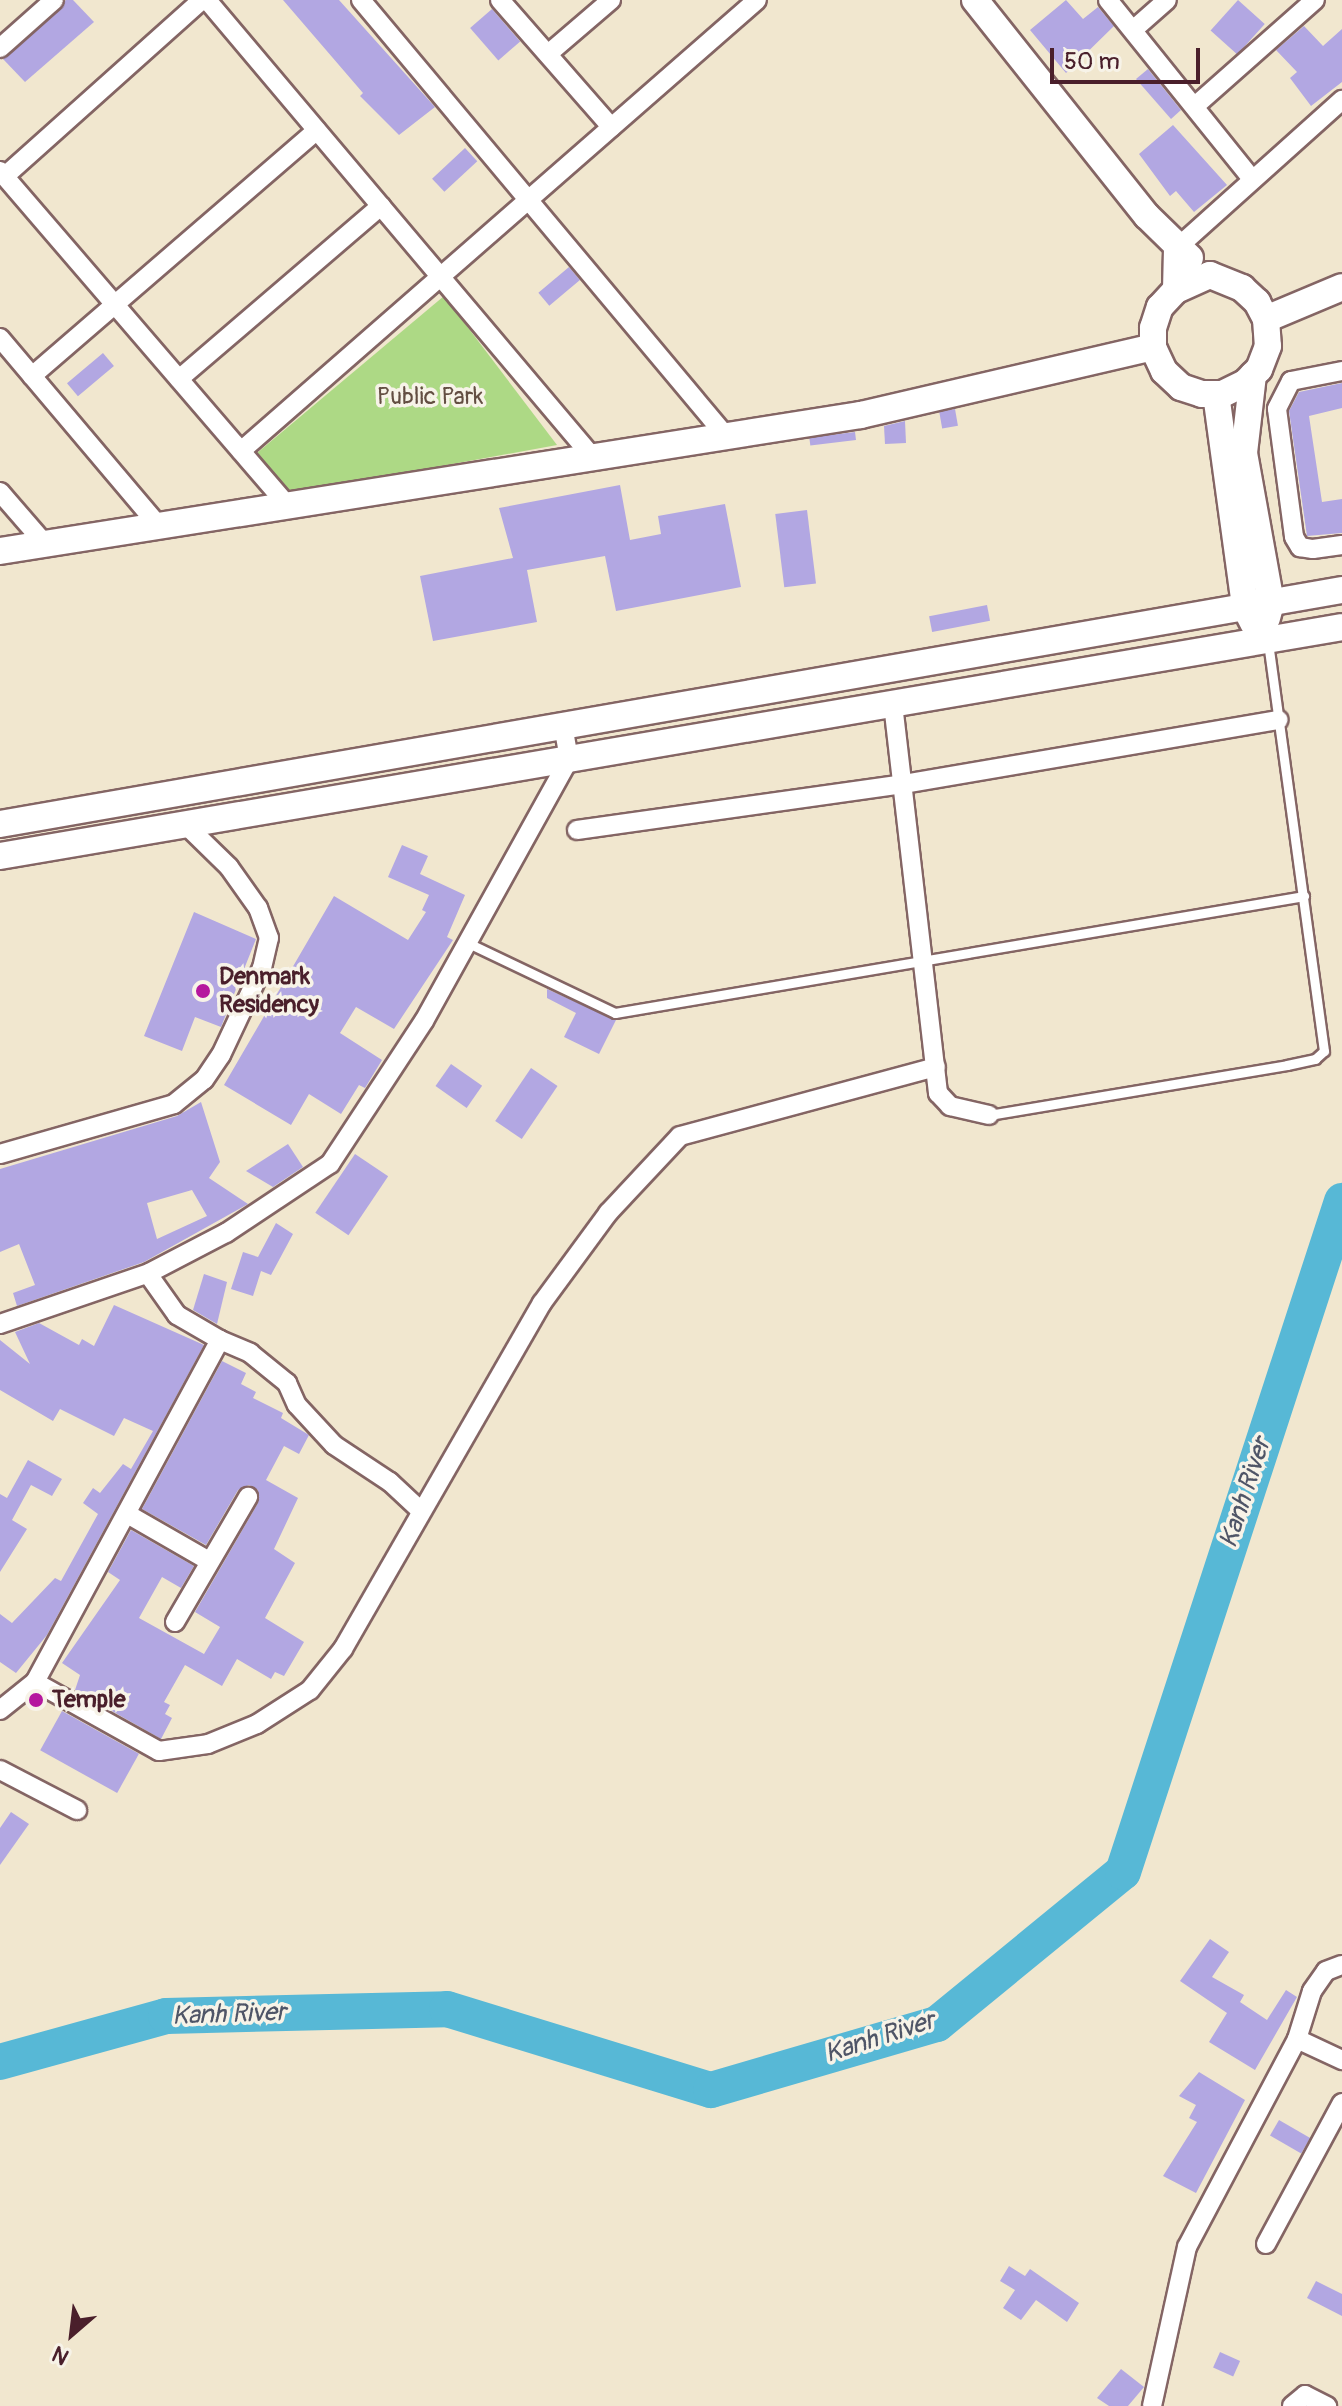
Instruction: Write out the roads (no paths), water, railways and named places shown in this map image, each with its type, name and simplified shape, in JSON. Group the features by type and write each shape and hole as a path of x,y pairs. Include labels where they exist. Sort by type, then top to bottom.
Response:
{"street":[{"path":"0,48 54,0"},
{"path":"288,506 2,174 205,0 595,460"},
{"path":"361,0 528,195 726,436"},
{"path":"500,0 611,127"},
{"path":"548,54 611,0"},
{"path":"241,451 441,277 528,195 757,0"},
{"path":"975,0 1177,248 1210,275 1242,288 1266,319 1268,346 1253,375 1244,453 1271,603 1264,640"},
{"path":"1108,0 1251,178"},
{"path":"1133,30 1167,0"},
{"path":"1195,106 1315,0"},
{"path":"1176,290 1177,248 1251,178 1342,100"},
{"path":"32,376 317,130"},
{"path":"179,379 381,206"},
{"path":"1210,275 1176,290 1160,307 1153,347 1164,371 1181,387 1216,394 1253,375"},
{"path":"1266,319 1342,287"},
{"path":"0,338 159,526"},
{"path":"0,551 595,460 861,415 1153,347"},
{"path":"1342,371 1291,381 1277,409 1294,537 1300,547 1342,545"},
{"path":"1216,394 1245,607 1264,640"},
{"path":"0,492 45,544"},
{"path":"0,824 1342,590"},
{"path":"0,856 1342,627"},
{"path":"893,704 927,960 938,1093 950,1106 989,1115"},
{"path":"577,830 903,784 1279,720"},
{"path":"0,1324 148,1274 226,1233 330,1164 424,1021 569,759 563,726"},
{"path":"0,1154 174,1104 204,1080 221,1055 262,968 269,938 258,908 229,867 186,825"},
{"path":"35,1682 159,1751 208,1744 257,1724 310,1690 327,1672 542,1303 608,1213 680,1136 936,1067"},
{"path":"148,1274 177,1315 250,1353 287,1383 297,1405 334,1445 390,1482 420,1510"},
{"path":"0,1710 35,1682 129,1515 220,1340"},
{"path":"175,1622 248,1497"},
{"path":"129,1515 209,1561"},
{"path":"0,1770 77,1810"},
{"path":"1152,2406 1187,2247 1297,2039 1312,1991 1326,1971 1342,1965"},
{"path":"1297,2039 1342,2060"},
{"path":"1266,2244 1342,2103"},
{"path":"1292,2406 1305,2395 1327,2406"}],"lane":[{"path":"989,1115 1315,1059 1324,1051 1325,1039 1279,720 1264,640"},
{"path":"466,942 615,1013 1304,896"}],"waterway":[{"name":"Kanh River","path":"0,2062 166,2016 447,2009 711,2090 937,2024 1123,1872 1342,1201"}],"place":[{"name":"Denmark Residency","path":"203,991"},
{"name":"Temple","path":"36,1700"}],"park label":[{"name":"Public Park","path":"430,397"}]}
